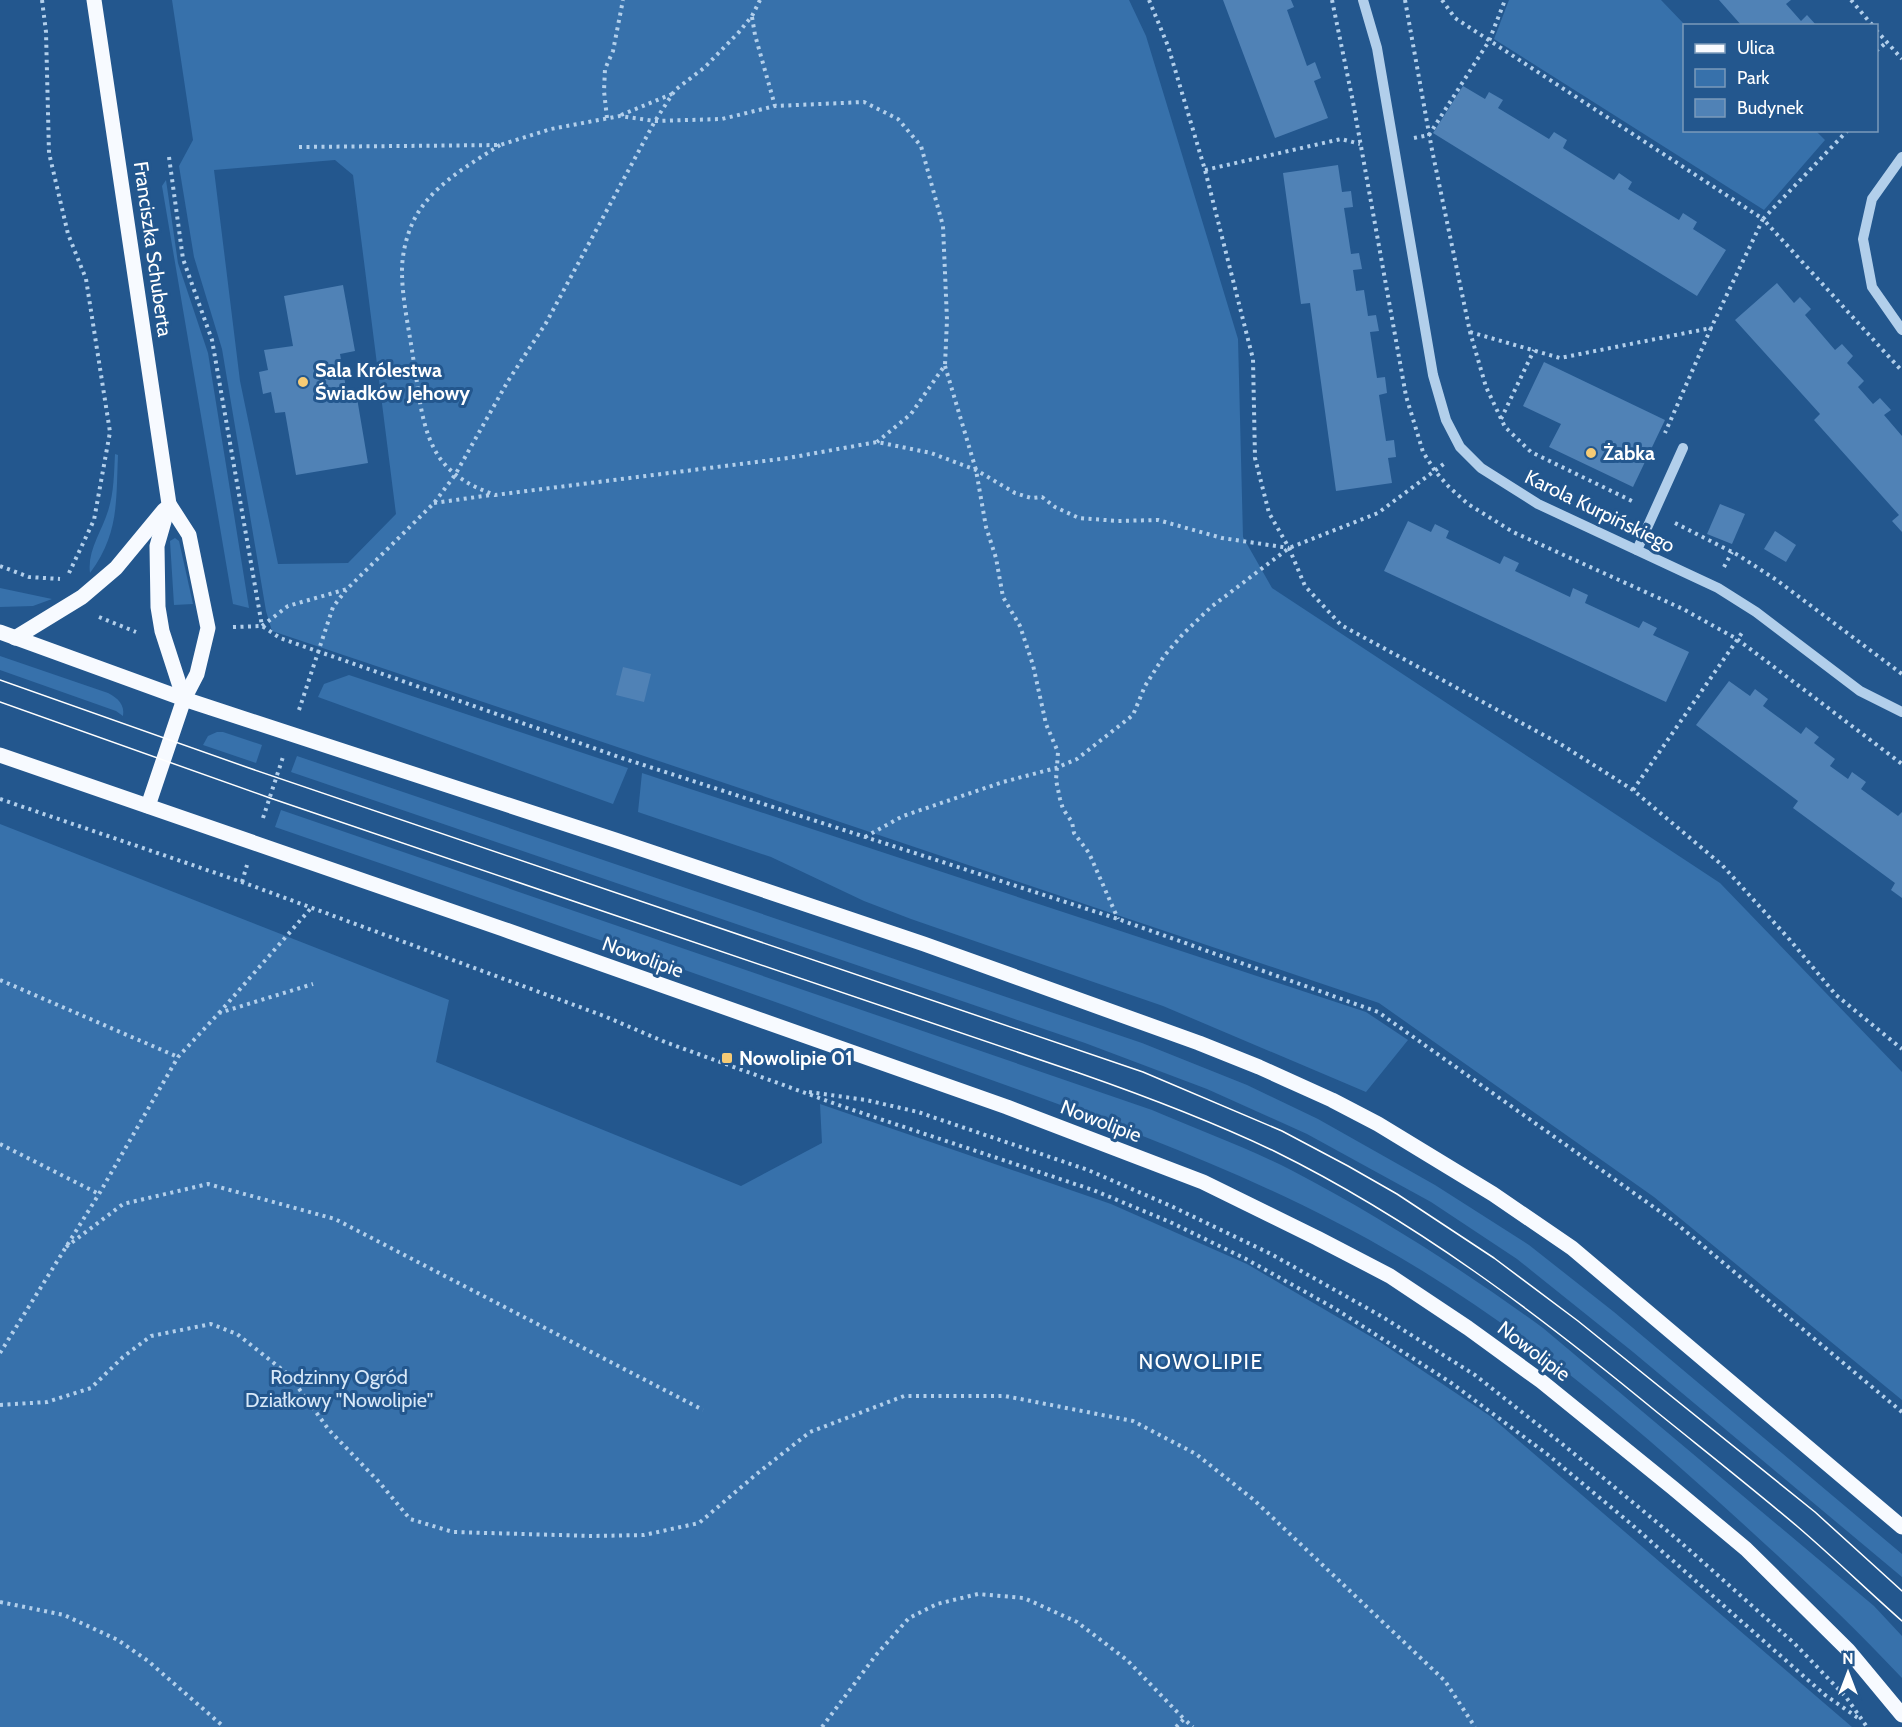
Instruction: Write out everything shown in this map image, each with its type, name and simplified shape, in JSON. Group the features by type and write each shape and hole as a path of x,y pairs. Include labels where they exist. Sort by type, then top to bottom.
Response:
{"main road":[{"name":"Franciszka Schuberta","path":"93,0 169,504 158,546 158,606 162,631 184,699"},
{"name":"Franciszka Schuberta","path":"148,806 184,699 197,674 208,628 189,535 169,504"},
{"path":"15,638 82,597 116,568 169,504"},
{"path":"0,632 184,699 603,836 935,948 1199,1043 1332,1100 1378,1124 1483,1188 1572,1248 1902,1527"},
{"name":"Nowolipie","path":"0,755 1029,1116 1203,1182 1317,1238 1390,1276 1468,1328 1541,1381 1746,1549 1848,1650 1902,1715"}],"street":[{"name":"Karola Kurpińskiego","path":"1363,0 1377,48 1433,375 1446,420 1460,447 1481,468 1538,504 1718,588 1756,612 1860,691 1902,712"},
{"path":"1902,157 1872,199 1863,239 1872,287 1902,330"},
{"path":"1637,550 1683,448"}],"path":[{"path":"0,566 29,577 65,579 94,520 110,432 86,279 68,234 49,153 46,32 42,0"},
{"path":"607,118 604,91 605,69 613,51 623,0"},
{"path":"495,495 475,488 455,476 440,458 429,438 408,328 402,271 406,240 413,220 430,197 459,171 500,145 551,129 620,116 672,94 704,68 752,16 760,0"},
{"path":"1149,0 1168,46 1205,170 1253,359 1255,458 1269,513 1289,548 1305,586 1341,625 1562,745 1633,790 1722,864 1836,995 1902,1049"},
{"path":"1332,0 1406,396 1423,452 1435,471 1468,504 1513,532 1683,609 1737,639 1902,764"},
{"path":"1406,0 1429,135 1470,332 1486,387 1505,427 1532,452 1738,555 1768,574 1902,674"},
{"path":"1442,0 1455,18 1762,219 1902,371"},
{"path":"1393,142 1429,135 1489,40 1504,0"},
{"path":"1851,0 1871,24"},
{"path":"752,16 775,106"},
{"path":"1878,32 1902,59"},
{"path":"1878,49 1887,42"},
{"path":"242,882 333,606 347,589 434,503 455,476 508,381 551,313 655,121 672,94"},
{"path":"620,116 655,121 722,119 775,106 864,102 898,119 921,146 943,226 947,320 945,365 976,470 986,527 996,558 1003,597 1020,626 1033,665 1046,724 1058,752 1056,780 1064,809 1072,822 1074,833 1089,853 1118,919"},
{"path":"1663,437 1762,219 1846,132"},
{"path":"1205,170 1341,139 1360,144"},
{"path":"299,147 500,145"},
{"path":"169,157 183,259 212,340 262,626 280,638 622,758 1118,919 1378,1012 1672,1220 1902,1412"},
{"path":"1470,332 1560,358 1711,328"},
{"path":"1501,419 1533,350"},
{"path":"877,442 911,414 945,365"},
{"path":"434,503 788,458 877,442 931,453 976,470 1015,493 1031,498 1042,497 1055,507 1079,518 1118,521 1158,519 1222,538 1289,548"},
{"path":"865,837 903,816 1003,782 1056,768 1077,759 1133,715 1145,686 1164,656 1211,607 1289,548 1378,513 1435,471"},
{"path":"262,626 288,606 347,589"},
{"path":"1633,790 1756,612"},
{"path":"0,800 312,907 604,1016 664,1042 800,1091 1093,1190 1170,1222 1217,1245 1334,1308 1450,1382 1547,1454 1630,1523 1825,1695 1861,1720"},
{"path":"0,1353 99,1194 178,1057 312,907"},
{"path":"0,980 178,1057"},
{"path":"219,1013 313,984"},
{"path":"800,1091 866,1100 918,1112 1088,1170 1171,1206 1271,1254 1381,1317 1475,1375 1677,1539 1795,1644 1846,1697 1867,1727"},
{"path":"0,1144 99,1194"},
{"path":"66,1247 123,1204 208,1184 335,1219 703,1410"},
{"path":"0,1405 47,1402 90,1388 123,1357 151,1336 211,1324 237,1334 289,1375 329,1431 379,1482 410,1519 453,1532 581,1536 644,1534 699,1523 810,1432 904,1396 1005,1396 1132,1421 1196,1454 1254,1500 1445,1681 1474,1727"},
{"path":"822,1727 876,1655 909,1618 938,1604 978,1594 1024,1598 1077,1622 1127,1660 1193,1727"},
{"path":"0,1602 64,1615 118,1640 148,1661 224,1727"},
{"path":"1176,1727 1184,1719"}],"green space":[{"path":"172,0 1129,0 1146,36 1238,339 1243,537 1272,588 1720,883 1902,1072 1902,1400 1654,1197 1379,1003 272,631 266,611 222,349 194,257 179,166 193,140","holes":["335,160 353,175 396,514 348,563 278,564 240,381 214,170"]},
{"path":"1509,0 1661,0 1684,24 1683,132 1817,132 1825,140 1764,210 1494,39"},
{"path":"166,180 178,263 208,353 249,608 233,604 162,186"},
{"path":"115,454 118,455 114,517 106,545 90,573 93,549 110,504"},
{"path":"175,538 179,541 193,604 174,605 170,541"},
{"path":"0,588 52,599 33,606 0,607"},
{"path":"0,656 108,693 120,702 123,716 116,711 0,670"},
{"path":"349,675 628,768 613,804 318,697 324,684"},
{"path":"217,732 262,745 256,763 203,745 208,736"},
{"path":"297,756 1142,1043 1247,1085 1318,1119 1435,1185 1529,1245 1614,1312 1902,1554 1902,1577 1633,1352 1517,1259 1431,1202 1307,1134 1207,1089 1085,1043 291,772"},
{"path":"642,773 1366,1012 1408,1040 1366,1092 1163,1006 911,919 864,901 771,857 638,812"},
{"path":"281,810 1152,1110 1291,1170 1420,1244 1543,1328 1874,1606 1902,1636 1902,1678 1836,1610 1767,1546 1682,1469 1567,1372 1444,1284 1344,1226 1225,1170 1104,1121 678,967 275,827"},
{"name":"Rodzinny Ogród Działkowy \"Nowolipie\"","path":"0,824 449,1000 436,1062 741,1186 822,1143 820,1104 1111,1204 1247,1264 1380,1342 1490,1416 1852,1727 0,1727"}],"building":[{"path":"1223,0 1291,0 1294,7 1287,10 1307,66 1315,62 1321,78 1314,81 1328,118 1275,138"},
{"path":"1719,0 1791,0 1786,4 1801,21 1807,15 1815,24 1740,24"},
{"path":"1463,86 1485,99 1489,92 1503,100 1498,108 1549,139 1554,132 1567,140 1563,148 1614,180 1619,173 1632,182 1628,189 1679,220 1683,213 1697,222 1693,229 1726,250 1697,296 1433,133"},
{"path":"1338,165 1342,192 1351,191 1353,207 1344,208 1351,254 1359,253 1362,269 1353,270 1356,291 1364,290 1368,316 1376,315 1379,331 1370,332 1377,378 1385,377 1387,393 1379,395 1386,441 1394,440 1396,457 1388,458 1392,483 1336,491 1310,303 1301,304 1283,173"},
{"path":"1777,283 1794,303 1800,297 1811,309 1805,315 1835,350 1842,344 1853,356 1847,363 1864,381 1858,387 1873,404 1880,398 1891,410 1884,415 1902,436 1902,532 1892,521 1899,515 1814,420 1820,414 1735,320"},
{"name":"Sala Królestwa Świadków Jehowy","path":"343,285 355,351 340,354 348,399 357,398 368,463 296,475 285,412 275,413 271,392 263,394 259,372 268,370 264,350 293,346 284,296"},
{"path":"1544,362 1665,420 1633,487 1549,447 1561,424 1523,406"},
{"path":"1720,504 1745,514 1732,544 1707,534"},
{"path":"1408,521 1431,532 1435,524 1449,531 1446,538 1500,564 1504,556 1519,563 1515,571 1570,597 1573,588 1588,595 1585,603 1639,628 1643,621 1657,628 1653,635 1689,652 1666,702 1384,571"},
{"path":"1775,531 1796,545 1786,562 1764,549"},
{"path":"623,667 651,674 644,702 616,695"},
{"path":"1729,681 1750,696 1755,689 1768,699 1763,706 1801,734 1806,727 1819,737 1814,743 1835,759 1830,766 1848,779 1852,772 1866,782 1861,789 1898,816 1902,812 1902,898 1891,890 1895,883 1793,808 1798,801 1696,725"}],"tram line":[{"path":"0,680 249,768 1143,1072 1282,1131 1397,1194 1494,1258 1578,1321 1815,1512 1902,1591"},
{"path":"0,702 270,798 1079,1073 1178,1109 1274,1151 1376,1207 1474,1271 1521,1305 1781,1512 1902,1621"}],"place":[{"name":"Sala Królestwa Świadków Jehowy","path":"303,382"},
{"name":"Żabka","path":"1591,453"},
{"name":"Nowolipie 01","path":"727,1058"}],"district":[{"name":"NOWOLIPIE","path":"1201,1361"}]}
